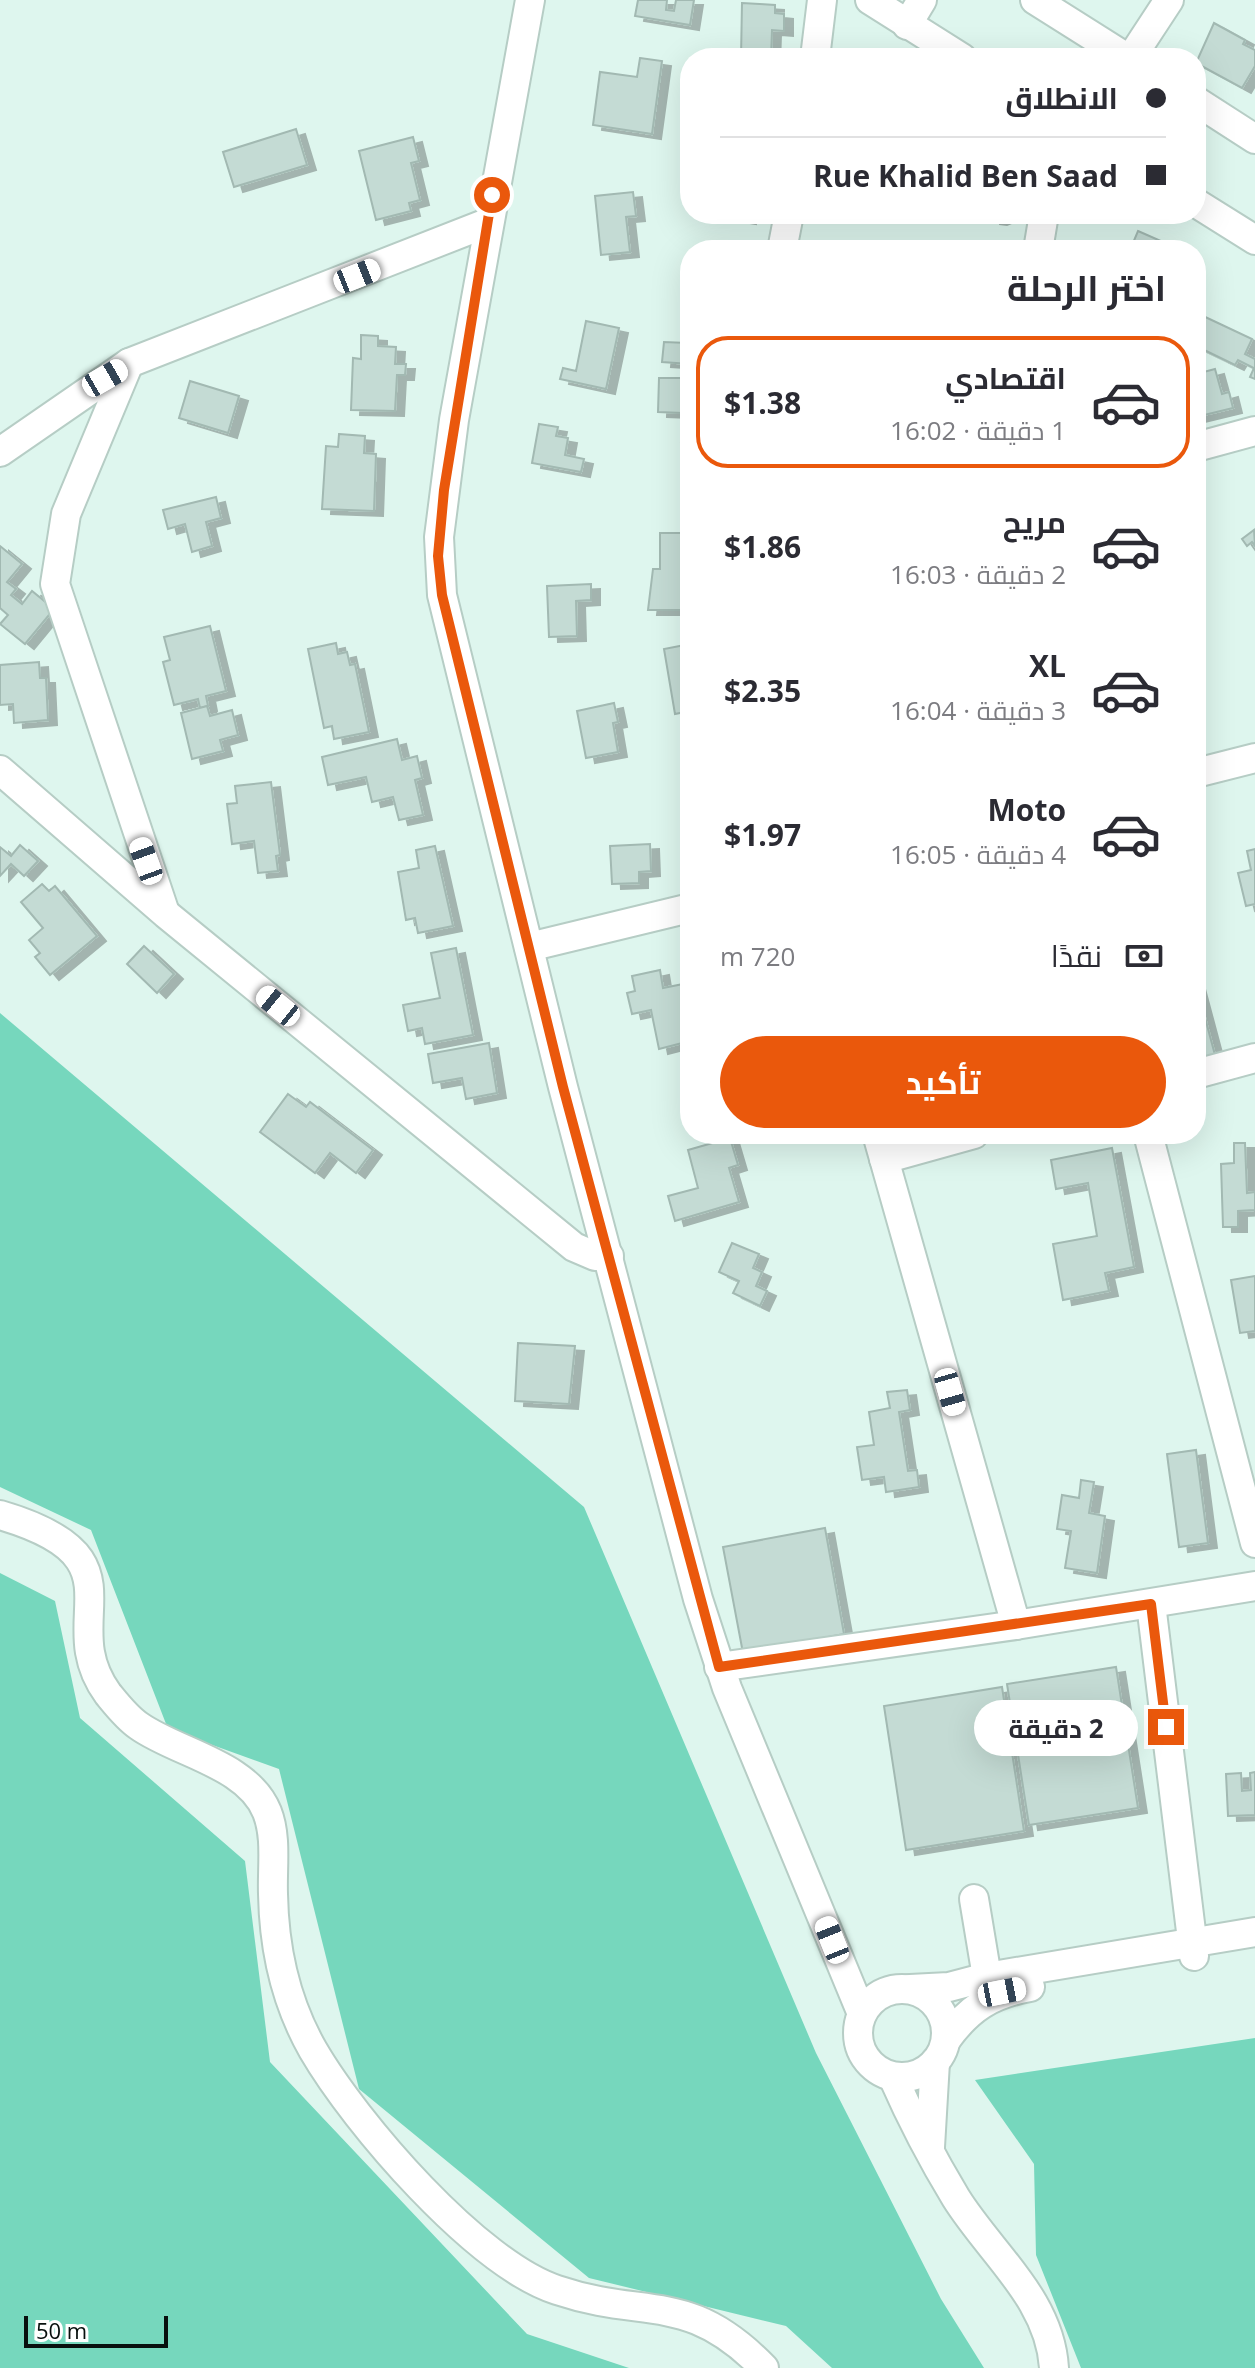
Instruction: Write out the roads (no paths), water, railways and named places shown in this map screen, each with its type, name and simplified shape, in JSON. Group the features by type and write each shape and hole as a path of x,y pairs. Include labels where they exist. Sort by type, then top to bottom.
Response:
{"street":[{"path":"530,0 487,223 454,420 438,556 446,614 609,1256 719,1667 862,2014"},
{"path":"816,48 822,0"},
{"path":"870,0 945,48"},
{"path":"907,25 922,0"},
{"path":"1035,0 1113,48"},
{"path":"1136,48 1169,0"},
{"path":"1206,107 1255,139"},
{"path":"1206,209 1255,240"},
{"path":"0,452 129,363 487,223"},
{"path":"129,363 66,514 55,584 166,914"},
{"path":"1206,444 1255,431"},
{"path":"1206,770 1255,758"},
{"path":"0,770 166,914 574,1247 595,1256 609,1256"},
{"path":"529,947 680,910"},
{"path":"1206,1071 1255,1058"},
{"path":"1151,1144 1255,1543"},
{"path":"881,1146 1016,1625"},
{"path":"0,1515 37,1526 66,1546 83,1564 90,1585 90,1637 96,1670 107,1692 129,1718 238,1778 262,1803 272,1840 277,1960 288,1992 314,2051 352,2107 388,2150 470,2237 523,2276 576,2295 695,2317 733,2339 764,2368"},
{"path":"719,1667 1016,1625 1255,1586"},
{"path":"1151,1604 1193,1948"},
{"path":"974,1899 987,1977"},
{"path":"1255,1932 1193,1948 1002,1992 962,2018 941,2051 917,2076 893,2077 872,2068 860,2049 858,2037 862,2014 877,1996 899,1990 949,1987 987,1977 1193,1948 1255,1947"},
{"path":"832,1940 899,1990 931,1999 939,2008 944,2019 930,2148"},
{"path":"893,2077 957,2199 1036,2307 1050,2341 1054,2368"}]}
